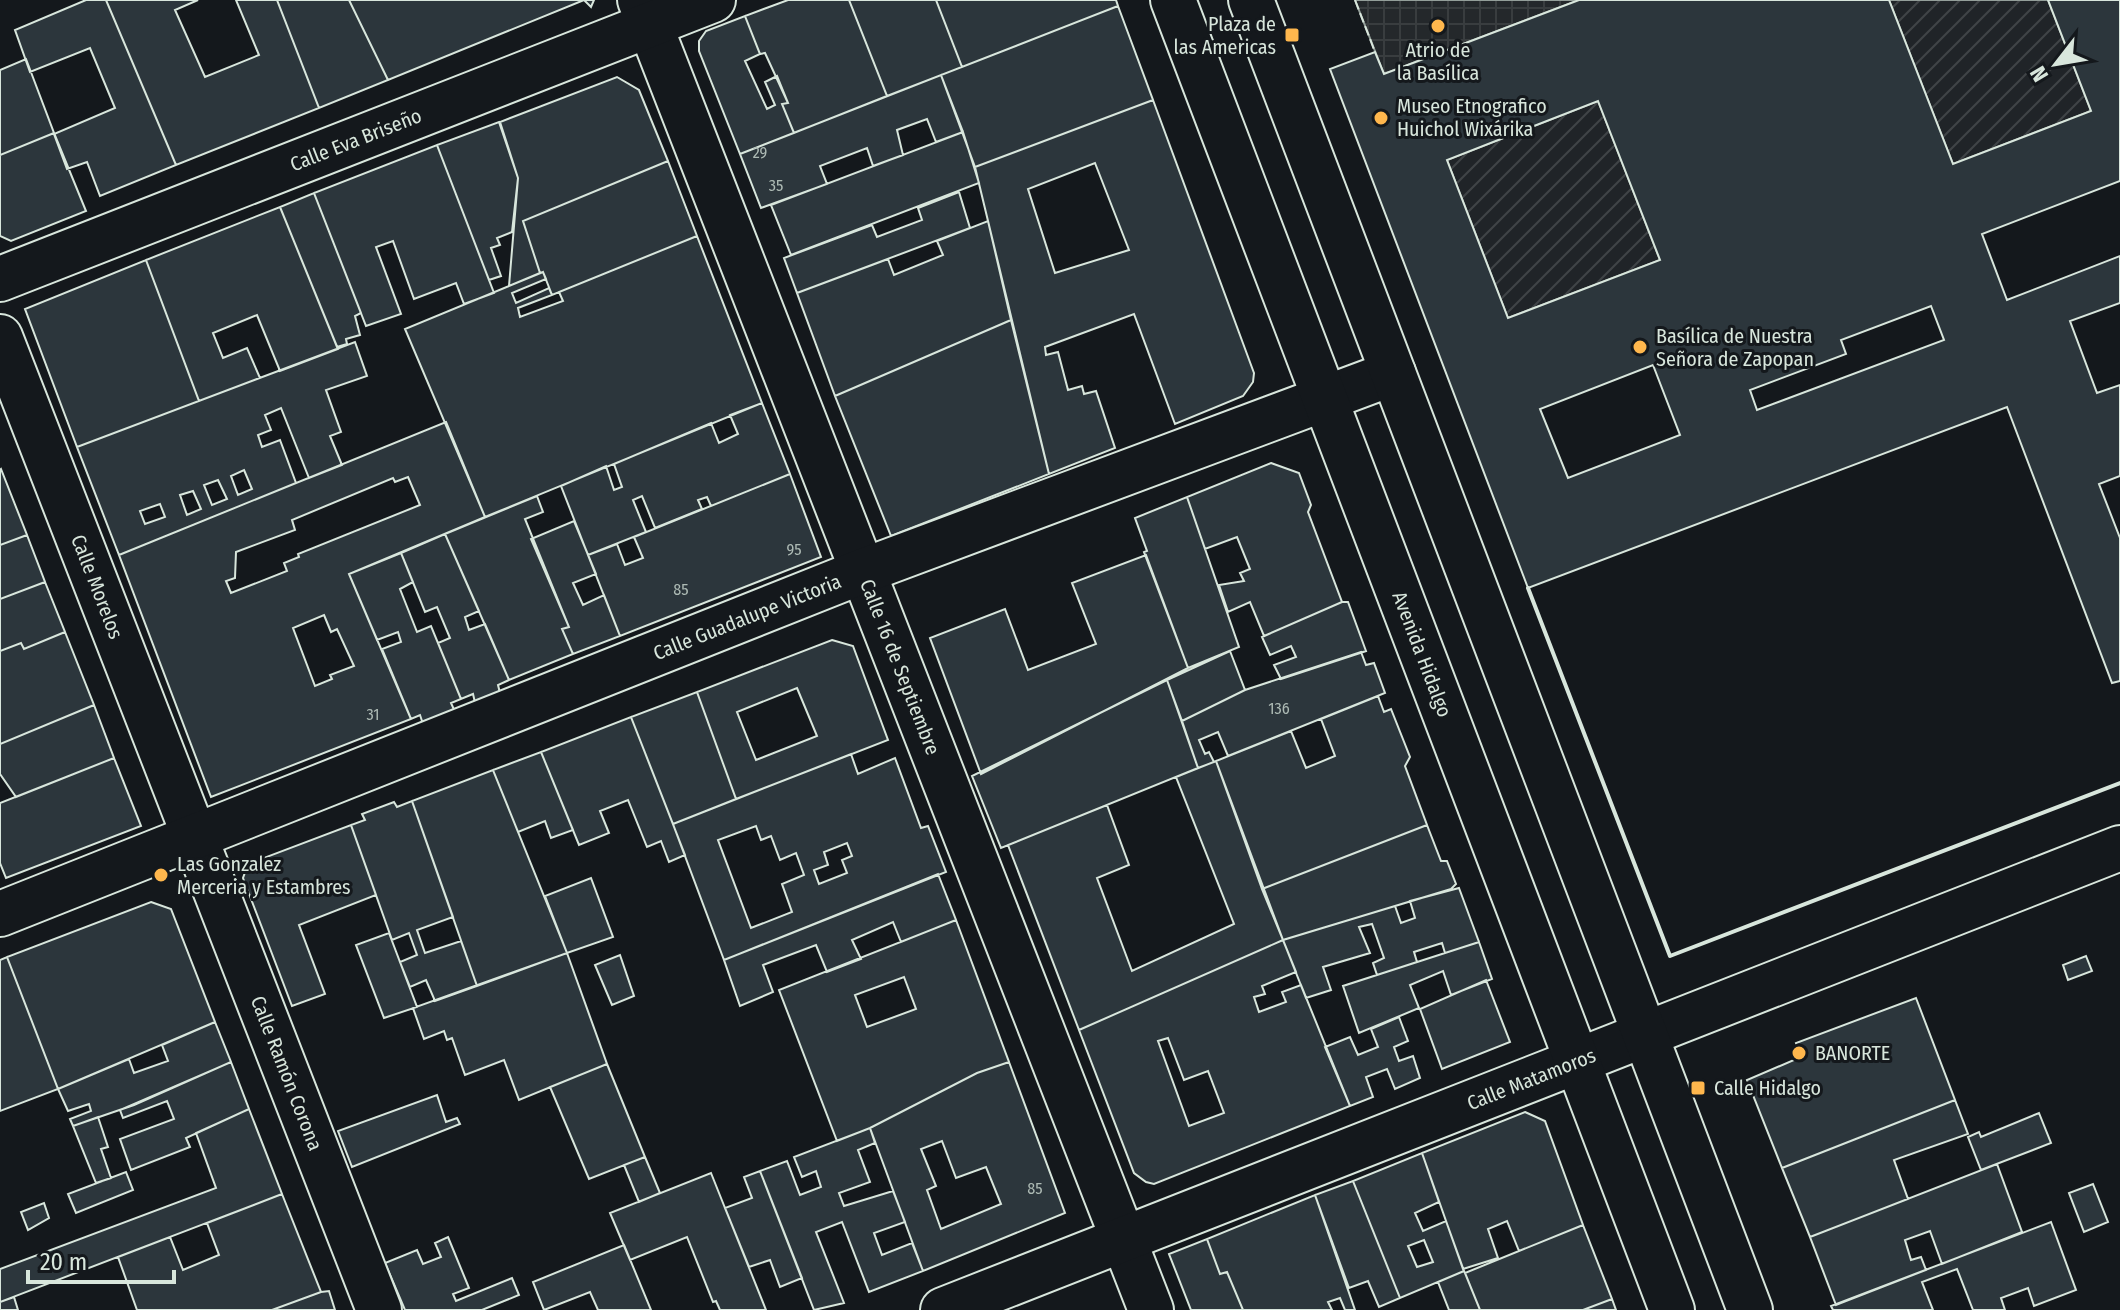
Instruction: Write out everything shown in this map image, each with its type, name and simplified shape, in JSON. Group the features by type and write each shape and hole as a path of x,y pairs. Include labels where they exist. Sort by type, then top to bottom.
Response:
{"street":[{"name":"Calle Eva Briseño","path":"0,279 645,12 713,0"},
{"name":"Avenida Hidalgo","path":"1173,0 1672,1310"},
{"path":"1251,0 1750,1310"},
{"name":"Calle 16 de Septiembre","path":"645,12 1151,1310"},
{"name":"Calle Morelos","path":"0,337 195,834"},
{"name":"Calle Guadalupe Victoria","path":"0,914 863,571 1393,373"},
{"name":"Calle Ramón Corona","path":"195,834 379,1310"},
{"name":"Calle Matamoros","path":"943,1310 2120,848"}],"shaded area":[{"name":"Atrio de la Basílica","path":"1355,0 1579,0 1384,74"},
{"path":"1889,0 2048,0 2091,111 1953,164"},
{"path":"1598,101 1660,260 1508,318 1447,160"}],"building":[{"path":"86,0 106,0 176,165 100,196 87,162 67,169 54,134 115,108 90,48 30,72 15,30"},
{"path":"106,0 198,0 175,10 205,77 259,55 236,0 277,0 319,108 176,165"},
{"path":"277,0 349,0 388,80 319,108"},
{"path":"349,0 584,0 388,80"},
{"path":"788,0 849,0 887,96 794,133 782,104 788,103 765,53 760,54 745,16"},
{"path":"849,0 936,0 962,67 887,96"},
{"path":"936,0 1116,0 1118,6 962,67"},
{"name":"Basílica de Nuestra Señora de Zapopan","path":"1579,0 1889,0 1953,164 2091,111 2048,0 2120,0 2120,181 1982,234 2007,300 2120,256 2120,303 2070,321 2097,393 2120,385 2120,476 2099,484 2120,538 2120,681 2112,683 2007,407 1528,588 1330,69 1375,52 1384,74","holes":["1598,101 1660,260 1508,318 1447,160","1931,306 1944,340 1757,410 1750,390 1846,354 1841,340","1653,365 1680,435 1568,478 1540,409"]},
{"path":"1118,6 1153,100 975,167 941,75"},
{"path":"745,16 760,54 745,61 767,109 775,105 765,82 777,76 788,103 782,104 794,133 740,154 699,51 699,41 706,31"},
{"path":"26,59 54,133 0,155 0,70"},
{"path":"941,75 963,132 936,142 927,119 897,130 903,155 873,166 867,148 820,166 827,184 761,208 740,154"},
{"path":"617,77 639,90 668,161 523,221 540,273 509,286 518,178 500,122"},
{"path":"1153,100 1254,373 1253,382 1243,396 1175,424 1134,314 1045,347 1046,355 1058,352 1068,390 1082,386 1084,394 1096,391 1115,448 1049,474 975,167","holes":["1095,163 1129,250 1055,273 1028,189"]},
{"path":"499,122 518,178 512,232 497,238 500,245 491,248 501,276 489,280 437,145"},
{"path":"963,132 979,183 791,255 771,205"},
{"path":"54,133 86,211 11,241 0,236 0,155"},
{"path":"437,145 494,293 464,304 456,283 414,299 393,241 376,247 401,314 366,326 314,193"},
{"path":"668,161 697,236 552,295 543,272 540,273 523,221"},
{"path":"959,192 970,228 797,293 784,258 872,225 877,237 922,220 918,208"},
{"path":"314,193 361,313 355,316 360,335 346,339 347,344 337,347 280,207"},
{"path":"280,207 338,349 280,371 257,315 213,333 223,358 247,348 260,378 199,401 146,260"},
{"path":"988,221 1011,320 835,396 797,293 888,259 894,275 943,255 937,241"},
{"path":"697,236 762,403 485,517 405,329 543,272 546,279 512,293 516,303 549,288 552,295 518,308 520,317 563,301 559,292"},
{"path":"146,260 199,401 77,447 25,309"},
{"path":"1011,320 1049,474 891,536 835,396"},
{"path":"355,342 367,376 326,390 341,432 330,436 342,465 309,478 281,408 265,415 271,430 258,435 262,447 280,440 296,483 119,555 77,447","holes":["244,470 252,489 238,495 231,476","218,480 227,499 212,505 204,485","193,491 201,509 187,515 180,495","160,504 165,517 145,524 140,511"]},
{"path":"762,403 790,474 711,506 707,497 698,500 702,509 655,528 642,496 633,500 646,532 588,555 561,486 606,466 614,490 622,487 614,464 711,423 719,443 738,434 730,415"},
{"path":"446,422 485,517 349,574 411,719 211,797 119,555","holes":["408,477 420,505 298,554 299,557 284,563 287,571 231,593 226,581 235,578 236,552 295,530 292,520 393,478 395,482","324,615 331,632 337,629 354,666 330,675 332,679 315,686 293,628"]},
{"path":"1271,463 1299,473 1311,505 1308,512 1342,602 1264,636 1250,602 1228,612 1219,585 1244,581 1240,573 1250,569 1237,537 1205,549 1187,497"},
{"path":"0,470 27,535 0,545"},
{"path":"790,474 821,557 620,636 588,555 617,544 625,565 643,558 634,537"},
{"path":"537,496 543,512 525,519 569,627 562,629 573,654 509,680 445,534"},
{"path":"1187,497 1239,647 1188,668 1144,552 1147,551 1135,518"},
{"path":"574,521 596,574 573,583 583,605 604,595 620,636 573,654 562,629 569,627 531,539"},
{"path":"445,534 479,611 465,617 469,630 485,624 509,680 498,685 501,697 476,707 473,694 461,699 438,643 450,638 437,607 425,612 401,553"},
{"path":"27,535 45,582 0,599 0,545"},
{"path":"401,553 413,582 400,589 417,632 431,626 461,699 451,703 456,714 424,727 420,715 411,719 382,649 401,642 398,632 377,640 349,574"},
{"path":"1146,555 1188,668 981,774 930,638 1005,609 1028,670 1096,644 1072,583"},
{"path":"45,582 65,632 24,649 21,643 0,651 0,599"},
{"path":"1348,602 1366,651 1281,679 1274,665 1296,657 1291,646 1270,655 1262,637"},
{"path":"65,632 94,705 0,744 0,651 21,643 24,649"},
{"path":"832,640 853,646 888,740 736,799 697,692","holes":["797,688 817,736 756,760 737,712"]},
{"path":"1230,651 1245,690 1182,721 1167,680"},
{"path":"1361,652 1366,665 1374,663 1385,693 1228,756 1218,732 1199,740 1205,754 1209,752 1214,762 1198,768 1182,721 1245,690"},
{"path":"1167,680 1198,768 1001,848 972,776"},
{"path":"697,692 736,799 673,824 631,717"},
{"path":"1378,696 1384,712 1391,709 1410,757 1405,766 1427,825 1262,889 1216,761 1291,731 1306,768 1335,756 1321,719"},
{"path":"94,705 114,758 16,797 0,774 0,744"},
{"path":"631,717 685,855 669,862 661,841 647,847 628,800 600,811 609,833 579,845 541,752"},
{"path":"541,752 573,830 551,838 545,821 518,832 493,770"},
{"path":"851,754 858,774 895,758 921,828 928,826 946,872 724,960 673,824","holes":["756,826 761,840 771,836 780,860 796,853 804,875 782,884 792,912 751,928 718,840","847,843 852,856 842,860 847,873 819,884 814,870 828,865 824,852"]},
{"path":"114,758 141,826 6,878 0,863 0,803"},
{"path":"1216,761 1283,940 1079,1030 1008,845 1107,805 1129,865 1097,878 1132,971 1234,924 1176,777"},
{"path":"493,770 567,953 477,986 412,801"},
{"path":"412,801 453,917 417,930 425,953 461,941 477,986 435,1001 426,980 410,987 400,962 417,955 409,933 392,940 351,825 365,820 362,814 394,802 397,807"},
{"path":"351,825 376,895 299,925 325,994 292,1006 243,878 248,864"},
{"path":"1427,825 1441,861 1447,861 1456,884 1451,889 1283,940 1262,889"},
{"path":"938,874 956,920 901,942 893,922 852,940 861,959 827,972 816,945 763,965 773,992 740,1006 724,960"},
{"path":"591,878 613,937 567,953 545,896"},
{"path":"1459,888 1479,942 1445,953 1442,943 1414,952 1417,962 1377,975 1373,963 1384,958 1372,924 1359,927 1370,953 1323,967 1331,990 1306,998 1283,940 1395,906 1401,923 1415,918 1410,901"},
{"path":"151,902 171,909 215,1022 58,1089 7,957"},
{"path":"956,920 1009,1062 977,1073 870,1128 837,1141 779,990","holes":["904,977 916,1009 867,1027 855,995"]},
{"path":"389,933 417,1007 384,1018 356,945"},
{"path":"1283,940 1296,972 1262,986 1265,994 1254,997 1259,1012 1286,1002 1282,992 1301,985 1350,1106 1154,1184 1146,1182 1134,1173 1079,1030","holes":["1168,1038 1184,1080 1208,1071 1224,1113 1189,1126 1158,1041"]},
{"path":"1479,942 1492,979 1451,995 1443,971 1410,985 1419,1008 1359,1033 1343,986"},
{"path":"567,953 607,1064 519,1100 504,1060 465,1075 452,1038 447,1040 444,1031 424,1039 413,1008"},
{"path":"620,955 634,996 612,1005 595,965"},
{"path":"2086,956 2092,971 2068,980 2063,965"},
{"path":"7,957 58,1089 0,1111 0,960"},
{"path":"1486,980 1510,1042 1442,1069 1420,1009"},
{"path":"1916,998 1955,1100 1782,1168 1747,1080 1801,1057 1796,1043"},
{"path":"1399,1017 1408,1041 1394,1047 1399,1061 1413,1056 1420,1078 1395,1089 1387,1069 1366,1077 1373,1097 1350,1106 1325,1047 1350,1037 1358,1055 1378,1047 1371,1029"},
{"path":"215,1022 231,1062 134,1105 73,1126 70,1119 91,1111 89,1104 68,1111 58,1089 129,1059 134,1073 168,1061 162,1045"},
{"path":"231,1062 249,1109 186,1138 190,1147 131,1170 120,1139 174,1119 167,1101 123,1118 120,1110"},
{"path":"1009,1062 1065,1213 923,1271 870,1128 977,1073","holes":["942,1141 956,1178 986,1167 1001,1204 941,1229 927,1190 936,1186 921,1149"]},
{"path":"607,1064 645,1157 589,1179 550,1087"},
{"path":"437,1095 446,1122 457,1118 460,1124 352,1167 338,1131"},
{"path":"1955,1100 1968,1134 1894,1160 1908,1199 1810,1237 1782,1168"},
{"path":"249,1109 282,1194 0,1302 0,1269 216,1188 196,1133"},
{"path":"1525,1112 1545,1121 1583,1225 1519,1251 1507,1221 1488,1229 1498,1258 1463,1269 1422,1153"},
{"path":"2039,1113 2051,1143 1981,1170 1968,1137 1979,1132 1981,1137"},
{"path":"98,1117 108,1147 101,1149 111,1178 96,1183 73,1126"},
{"path":"870,1128 875,1143 858,1150 870,1182 839,1193 844,1206 893,1191 905,1222 874,1233 882,1255 912,1243 923,1271 869,1292 842,1222 816,1232 844,1303 814,1310 760,1171 787,1161 800,1195 821,1187 816,1171 802,1177 794,1157"},
{"path":"1422,1153 1439,1202 1415,1213 1423,1231 1446,1221 1464,1271 1400,1298 1353,1181","holes":["1424,1240 1433,1262 1417,1267 1408,1246"]},
{"path":"645,1157 660,1193 639,1202 624,1165"},
{"path":"1997,1164 2022,1232 1942,1264 1930,1231 1905,1240 1911,1260 1921,1257 1926,1270 1836,1305 1810,1237"},
{"path":"760,1171 802,1278 780,1287 770,1260 749,1267 725,1208 752,1198 744,1177"},
{"path":"126,1172 133,1190 76,1213 68,1194"},
{"path":"711,1173 766,1310 720,1310 716,1301 713,1302 687,1237 630,1260 610,1213"},
{"path":"1353,1181 1400,1298 1379,1307 1368,1281 1349,1288 1315,1195"},
{"path":"2093,1184 2108,1222 2084,1232 2069,1193"},
{"path":"282,1194 321,1292 272,1310 137,1310 118,1257 170,1237 183,1270 219,1255 207,1223"},
{"path":"1315,1195 1355,1310 1345,1310 1340,1298 1328,1302 1332,1310 1243,1310 1227,1272 1220,1274 1207,1239"},
{"path":"44,1203 49,1218 28,1230 21,1212"},
{"path":"2051,1222 2076,1290 2034,1306 2028,1288 2001,1298 2005,1310 1973,1310 1957,1269 1922,1282 1933,1310 1833,1310 1831,1306"},
{"path":"1583,1225 1612,1299 1583,1310 1480,1310 1465,1273"},
{"path":"448,1237 469,1288 453,1294 456,1301 512,1278 519,1295 482,1310 405,1310 385,1263 417,1250 423,1264 441,1257 435,1243"},
{"path":"1207,1239 1220,1274 1227,1272 1243,1310 1191,1310 1169,1254"},
{"path":"624,1245 651,1310 598,1310 590,1292 544,1310 533,1282"},
{"path":"1464,1271 1480,1310 1449,1310 1438,1282"},
{"path":"329,1291 335,1310 272,1310 321,1292"},
{"path":"14,1297 18,1310 0,1310 0,1302"},
{"path":"1612,1299 1616,1310 1583,1310"}],"fence":[{"path":"1355,0 1375,52"}],"wall":[{"path":"1528,588 1670,956 2120,783"}],"place":[{"name":"Atrio de la Basílica","path":"1438,26"},
{"name":"Plaza de las Americas","path":"1292,35"},
{"name":"Museo Etnografico Huichol Wixárika","path":"1381,118"},
{"name":"Basílica de Nuestra Señora de Zapopan","path":"1640,347"},
{"name":"Las Gonzalez Merceria y Estambres","path":"161,875"},
{"name":"BANORTE","path":"1799,1053"},
{"name":"Calle Hidalgo","path":"1698,1088"}]}
